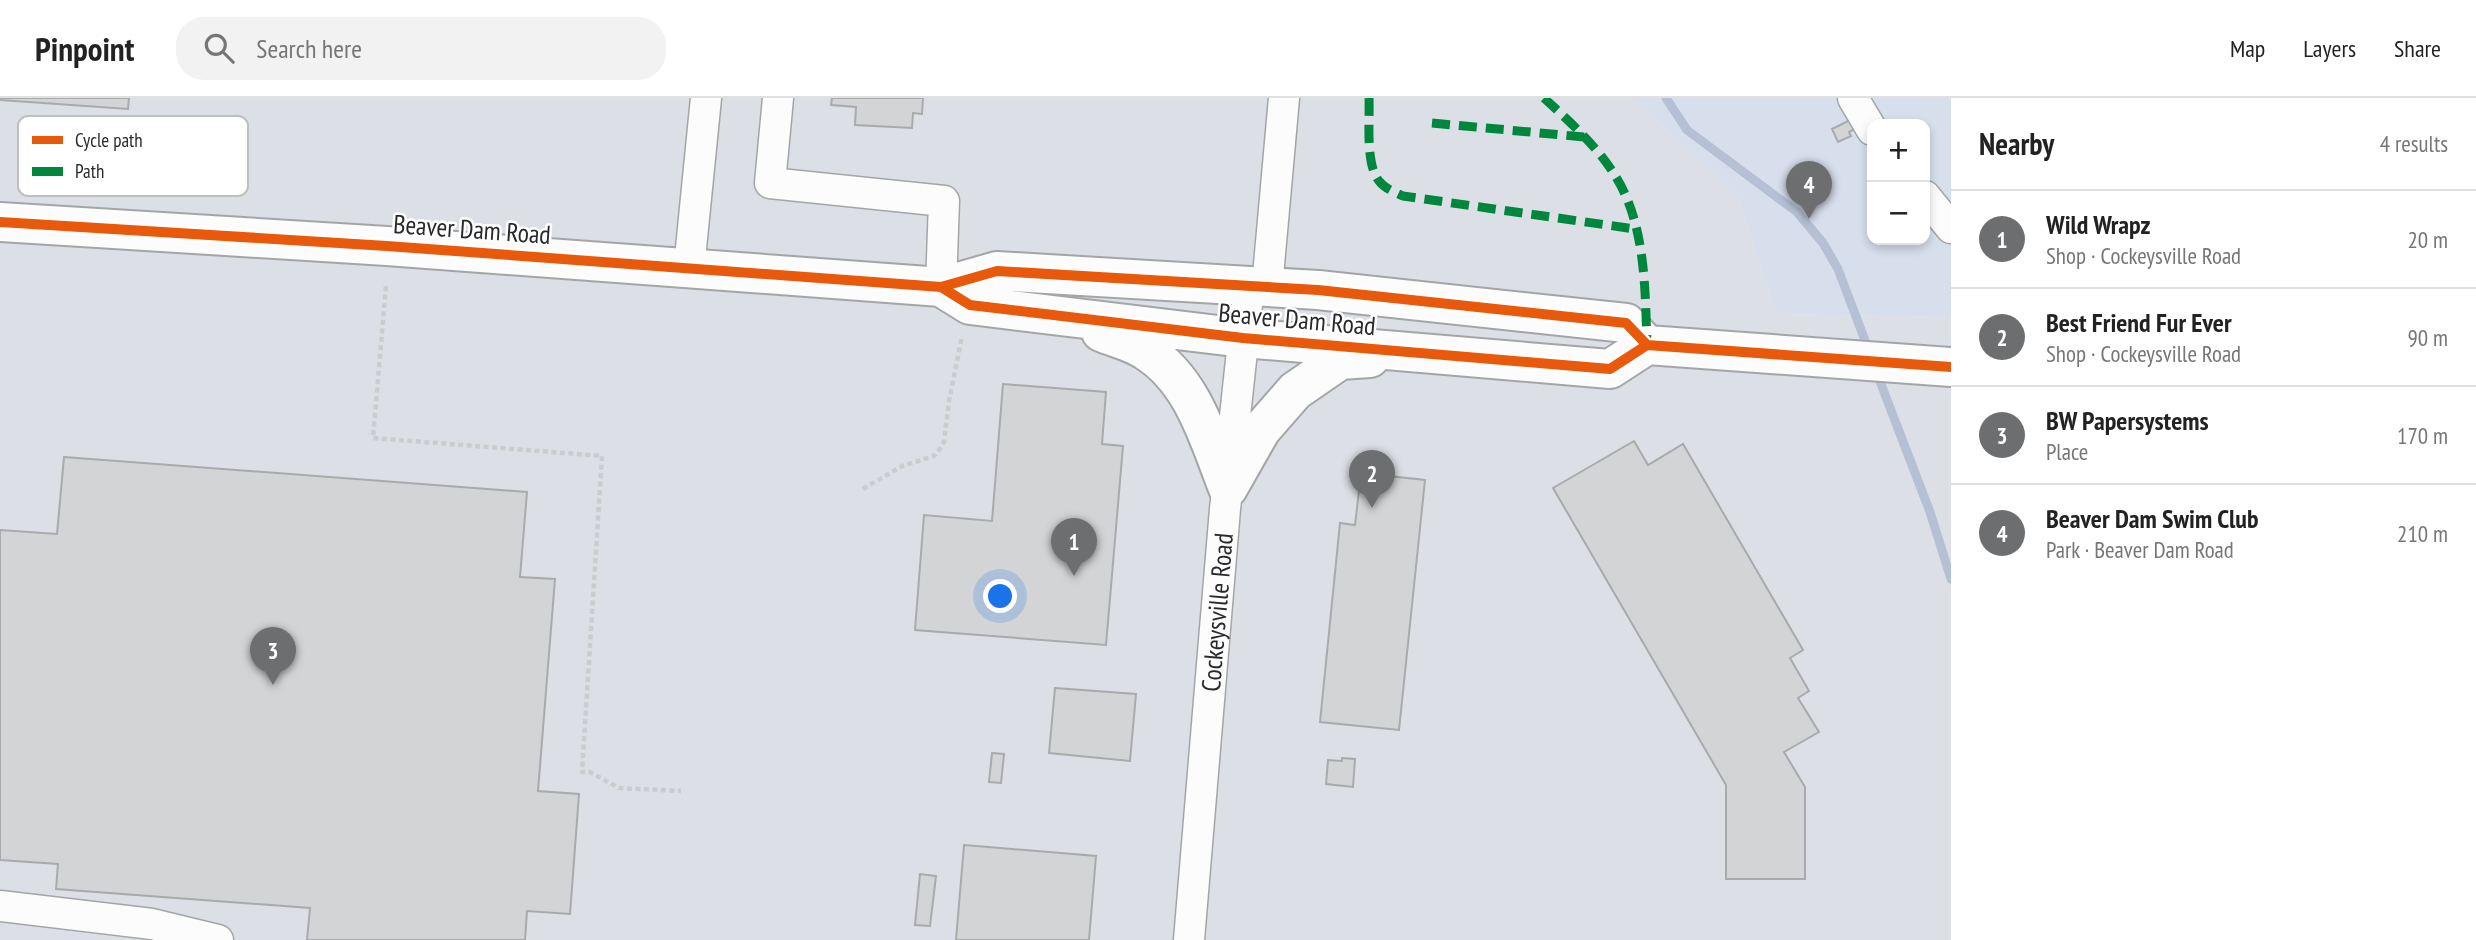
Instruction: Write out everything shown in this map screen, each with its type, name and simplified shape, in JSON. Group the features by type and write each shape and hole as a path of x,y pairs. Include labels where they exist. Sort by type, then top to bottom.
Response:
{"main road":[{"name":"Beaver Dam Road","path":"0,222 387,246 941,287 997,271 1318,290 1626,323 1647,345 1610,369 1426,354 1243,338 970,305 941,287"},
{"path":"1057,314 1146,350 1166,368 1196,410 1228,488"},
{"path":"1647,345 1943,367"},
{"path":"1228,488 1268,420 1294,391 1317,375 1340,360 1426,354"}],"street":[{"path":"689,268 706,98"},
{"path":"778,98 770,183 944,201 941,287"},
{"name":"Cockeysville Road","path":"1189,940 1243,338 1258,287 1284,98"},
{"path":"1853,98 1867,122"},
{"path":"1930,202 1951,228"},
{"path":"0,906 152,924 218,940"}],"path":[{"path":"386,286 373,438 602,456 582,772 590,772 619,788 681,792"},
{"path":"863,489 902,466 934,456 944,442 954,368 964,329"}],"shaded area":[{"path":"0,98 1634,98 1739,199 1776,314 1951,317 1951,940 0,940"},
{"path":"1634,98 1951,98 1951,317 1776,314 1739,199"}],"building":[{"path":"0,98 129,98 128,109"},
{"path":"832,98 923,98 922,114 913,113 912,128 855,125 856,107 831,105"},
{"path":"1854,118 1859,127 1849,132 1851,136 1838,142 1832,129"},
{"path":"1003,384 1106,392 1102,444 1123,446 1106,645 915,630 924,515 992,521"},
{"path":"1634,441 1648,465 1683,444 1803,650 1790,658 1809,691 1798,698 1819,732 1784,752 1805,787 1805,879 1726,879 1726,785 1553,488"},
{"path":"64,457 527,492 520,577 555,579 538,791 579,794 570,914 527,911 525,940 307,940 310,908 56,889 58,864 0,860 0,530 57,534"},
{"path":"1361,473 1425,480 1399,730 1320,722 1340,523 1355,525"},
{"path":"1055,688 1136,694 1130,761 1049,753"},
{"path":"992,753 1004,754 1001,783 989,782"},
{"path":"1342,758 1355,759 1353,787 1326,784 1328,760 1342,761"},
{"path":"964,845 1096,856 1089,940 956,940"},
{"path":"920,874 936,876 930,926 915,925"}],"waterway":[{"path":"1666,98 1687,130 1797,212 1823,243 1838,269 1869,351"},
{"path":"1876,371 1930,512 1951,579"}],"marked path":[{"path":"1369,98 1372,164 1379,181 1393,192 1403,196 1635,229"},
{"path":"1544,98 1601,155 1626,196 1642,259 1647,345"},
{"path":"1432,123 1584,137"}],"cycle path":[{"path":"0,222 387,246 941,287 997,271 1318,290 1626,323 1647,345"},
{"path":"941,287 970,305 1243,338 1610,369 1647,345 1951,367"}],"place":[{"name":"Beaver Dam Swim Club","path":"1809,219"},
{"name":"Best Friend Fur Ever","path":"1372,508"},
{"name":"Wild Wrapz","path":"1074,576"},
{"name":"BW Papersystems","path":"273,685"}]}
